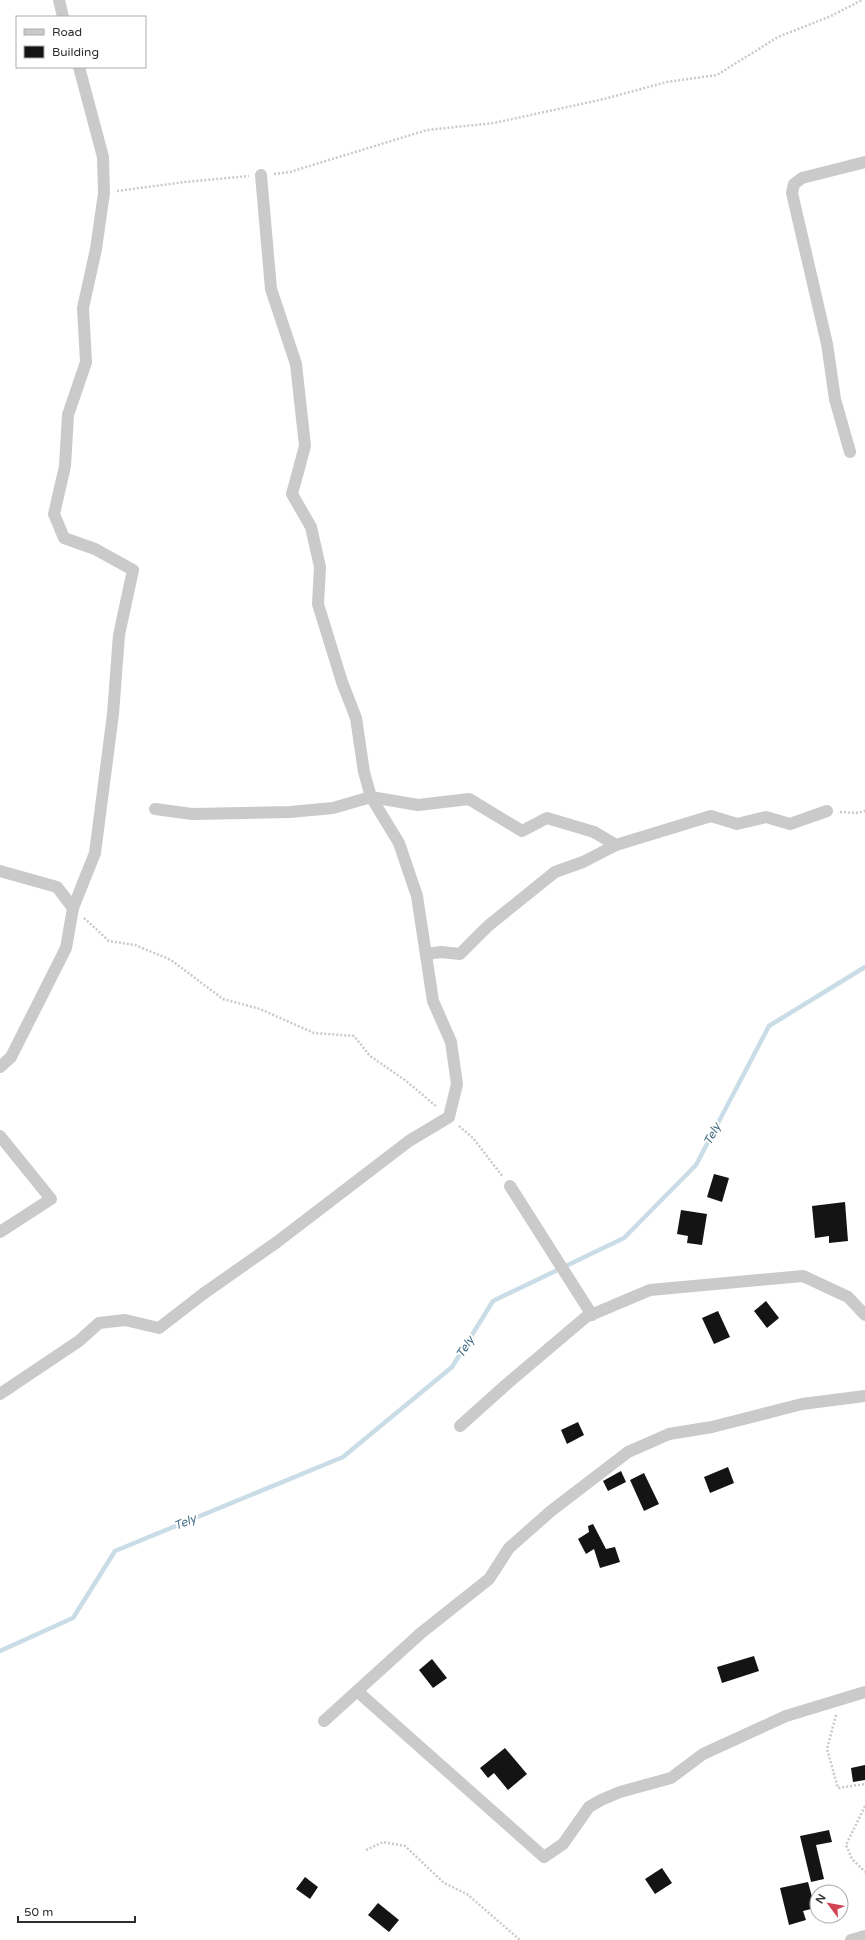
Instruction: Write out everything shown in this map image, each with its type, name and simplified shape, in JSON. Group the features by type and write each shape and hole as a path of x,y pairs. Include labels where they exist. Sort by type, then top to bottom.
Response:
{"street":[{"path":"59,0 63,16"},
{"path":"0,1066 12,1057 66,948 73,908 95,853 113,714 119,635 133,570 94,549 64,538 54,514 65,466 68,415 86,362 83,308 96,249 104,193 103,157 78,68"},
{"path":"850,452 836,399 827,344 792,193 794,184 802,178 865,162"},
{"path":"0,1394 80,1341 99,1323 125,1320 159,1328 203,1294 277,1242 409,1141 449,1117 457,1084 451,1042 433,1001 417,896 399,843 371,796 364,772 356,718 342,682 318,604 320,567 311,527 292,494 305,446 296,364 271,289 261,175"},
{"path":"155,809 192,814 290,812 333,808 371,796 418,805 469,799 522,831 547,818 594,832 616,845"},
{"path":"426,954 441,952 460,954 488,926 556,872 583,862 616,845 711,816 737,824 766,817 790,824 827,811"},
{"path":"1,874 57,887 73,908"},
{"path":"0,1136 51,1199 0,1232"},
{"path":"510,1186 592,1315"},
{"path":"460,1426 586,1317 650,1290 803,1276 848,1297 865,1315"},
{"path":"324,1721 421,1633 489,1579 509,1548 551,1510 628,1452 669,1434 712,1427 802,1404 865,1396"},
{"path":"357,1691 544,1857 564,1844 590,1807 601,1800 620,1792 671,1778 703,1754 786,1716 865,1692"},
{"path":"851,1940 865,1936"}],"path":[{"path":"104,193 185,182 290,172 427,130 494,124 604,99 667,82 717,75 778,37 831,16 862,0"},
{"path":"827,811 856,813 865,811"},
{"path":"73,908 109,941 135,945 171,960 223,1000 260,1009 314,1033 354,1036 370,1056 405,1080 473,1138 510,1186"},
{"path":"834,1702 836,1716 827,1749 838,1788 865,1784"},
{"path":"865,1806 846,1844 852,1859 865,1872"},
{"path":"366,1850 383,1842 404,1846 444,1883 467,1894 520,1940"}],"building":[{"path":"714,1174 729,1178 722,1202 707,1197"},
{"path":"845,1202 848,1241 829,1243 829,1236 815,1238 812,1206"},
{"path":"681,1210 707,1214 702,1245 687,1243 688,1236 677,1234"},
{"path":"766,1301 779,1318 767,1328 754,1311"},
{"path":"718,1311 730,1337 714,1344 702,1318"},
{"path":"578,1422 584,1435 567,1444 561,1430"},
{"path":"728,1467 734,1483 710,1493 704,1477"},
{"path":"621,1471 626,1482 608,1491 603,1481"},
{"path":"644,1473 659,1504 644,1511 630,1480"},
{"path":"593,1524 606,1549 615,1547 620,1562 600,1568 594,1549 586,1554 578,1539 589,1532 588,1526"},
{"path":"754,1656 759,1671 722,1683 717,1667"},
{"path":"432,1659 447,1678 433,1688 419,1670"},
{"path":"505,1748 527,1774 508,1790 494,1773 488,1778 480,1768"},
{"path":"865,1765 865,1780 853,1782 851,1768"},
{"path":"829,1830 832,1842 816,1845 824,1879 811,1882 800,1836"},
{"path":"662,1868 672,1883 655,1894 645,1879"},
{"path":"305,1877 318,1887 310,1899 296,1889"},
{"path":"808,1882 809,1910 803,1911 806,1920 789,1925 780,1888"},
{"path":"378,1903 399,1920 389,1932 368,1915"}],"waterway":[{"name":"Tely","path":"0,1651 73,1618 115,1551 343,1457 452,1367 493,1301 624,1238 696,1165 769,1026 865,967"}]}
